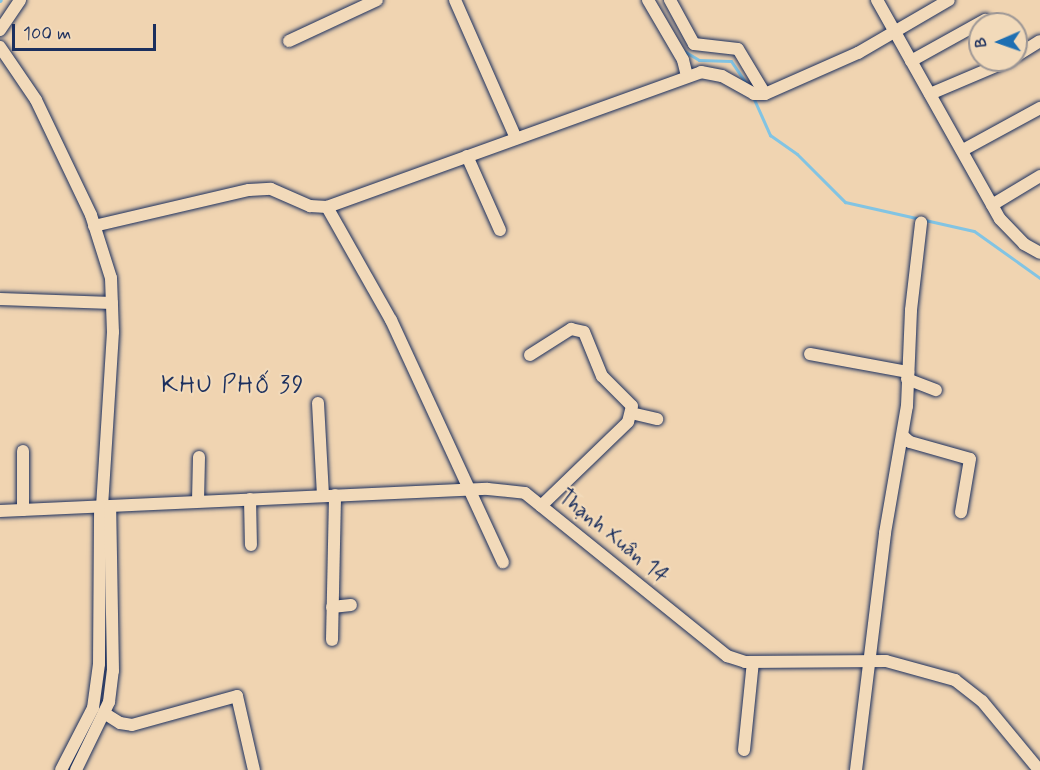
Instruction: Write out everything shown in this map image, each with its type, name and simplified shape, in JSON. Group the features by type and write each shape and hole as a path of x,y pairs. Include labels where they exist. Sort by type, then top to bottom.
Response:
{"street":[{"path":"0,30 20,0"},
{"path":"289,41 377,0"},
{"path":"455,0 516,138"},
{"path":"648,0 683,60 687,76"},
{"path":"670,0 694,44 738,49 765,94"},
{"path":"876,0 963,150 992,205 1010,232 1039,255"},
{"path":"94,226 249,190 271,189 310,206 327,207 701,72 723,76 744,90 765,94 858,53 949,0"},
{"path":"911,62 968,30"},
{"path":"0,47 36,100 94,226 111,278 99,664 93,708 61,770"},
{"path":"930,94 982,72"},
{"path":"963,150 1040,108"},
{"path":"467,156 500,230"},
{"path":"992,205 1040,176"},
{"path":"327,207 391,320 503,562"},
{"path":"856,770 898,445 903,436 921,224"},
{"path":"0,298 112,303"},
{"path":"530,354 571,329 584,332 602,376 632,406 628,422 541,506"},
{"path":"810,354 907,376 936,390"},
{"path":"318,403 329,495 332,640"},
{"path":"631,413 657,419"},
{"path":"903,436 910,442 970,459 961,512"},
{"path":"23,452 23,510"},
{"path":"198,501 199,457"},
{"name":"Thạnh Xuân 14","path":"0,511 504,488 525,494 541,506 727,656 753,662 870,660 967,686 1035,768"},
{"path":"250,500 251,545"},
{"path":"75,770 109,702 113,671 104,507"},
{"path":"332,607 351,605"},
{"path":"744,750 753,662"},
{"path":"104,712 120,723 132,724 237,696 253,765"}],"waterway":[{"path":"684,51 699,60 731,61 748,86"},
{"path":"753,97 770,135 797,154 845,202 974,231 1040,278"}],"district":[{"name":"KHU PHỐ 39","path":"233,386"}]}
